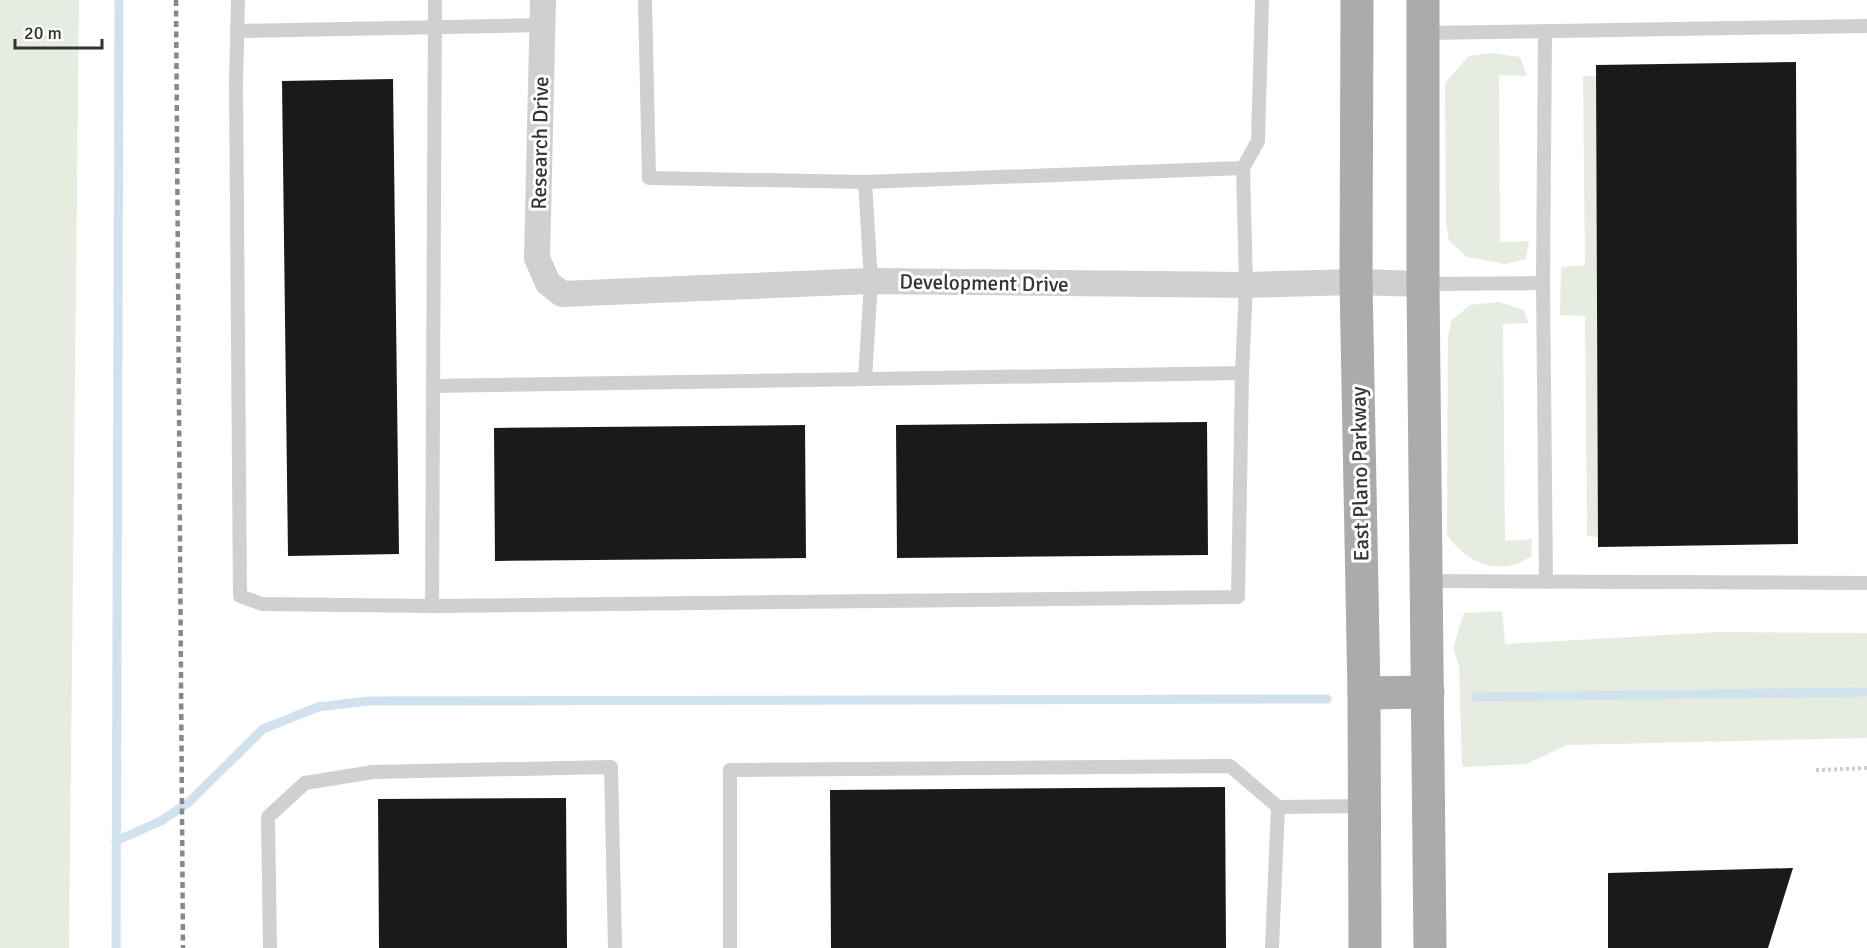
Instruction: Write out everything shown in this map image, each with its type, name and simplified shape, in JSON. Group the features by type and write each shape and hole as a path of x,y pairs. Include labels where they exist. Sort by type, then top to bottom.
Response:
{"main road":[{"name":"East Plano Parkway","path":"1357,0 1356,282 1364,693 1365,948"},
{"path":"1423,0 1423,284 1430,948"},
{"path":"1364,693 1428,692"}],"street":[{"name":"Research Drive","path":"542,12 537,258 548,283"},
{"name":"Development Drive","path":"548,283 562,294 871,281 1246,285 1356,282 1423,284"}],"lane":[{"path":"237,0 240,596 262,604 432,606 1238,597 1246,285 1243,168 1258,141 1262,0"},
{"path":"432,606 435,0"},
{"path":"645,0 649,178 865,182 1243,168"},
{"path":"237,31 435,28 542,12"},
{"path":"1423,33 1867,26"},
{"path":"1545,31 1543,283 1546,582"},
{"path":"865,182 871,281 865,379"},
{"path":"1423,284 1543,283"},
{"path":"433,386 1242,373"},
{"path":"1426,581 1867,584"},
{"path":"730,948 730,770 1230,766 1278,807 1364,806"},
{"path":"270,948 268,817 305,783 373,772 611,767 615,948"},
{"path":"1272,948 1278,807"}],"path":[{"path":"1816,770 1867,768"}],"shaded area":[{"path":"0,0 79,0 69,948 0,948"},
{"path":"1492,53 1520,57 1527,76 1499,75 1500,242 1529,241 1526,259 1504,264 1467,257 1449,241 1446,222 1445,83 1469,56"},
{"path":"1583,76 1596,76 1598,537 1587,536 1585,316 1560,315 1561,267 1585,265"},
{"path":"1499,302 1524,310 1528,323 1503,324 1505,541 1532,539 1531,557 1503,567 1484,564 1467,556 1447,535 1448,337 1451,321 1470,305"},
{"path":"1502,611 1505,644 1719,632 1867,633 1867,738 1567,745 1526,764 1462,767 1459,666 1453,648 1464,613"}],"building":[{"path":"1796,62 1798,544 1598,547 1596,65"},
{"path":"393,79 399,554 288,556 282,81"},
{"path":"1207,422 1208,555 897,558 896,425"},
{"path":"805,425 806,558 495,561 494,428"},
{"path":"1225,787 1226,948 831,948 830,790"},
{"path":"566,798 567,948 379,948 378,799"},
{"path":"1793,868 1768,948 1608,948 1608,873"}],"waterway":[{"path":"116,948 119,0"},
{"path":"1476,697 1867,692"},
{"path":"116,841 161,821 188,803 263,729 318,707 368,701 1327,699"}],"railway":[{"path":"176,0 183,948"}]}
